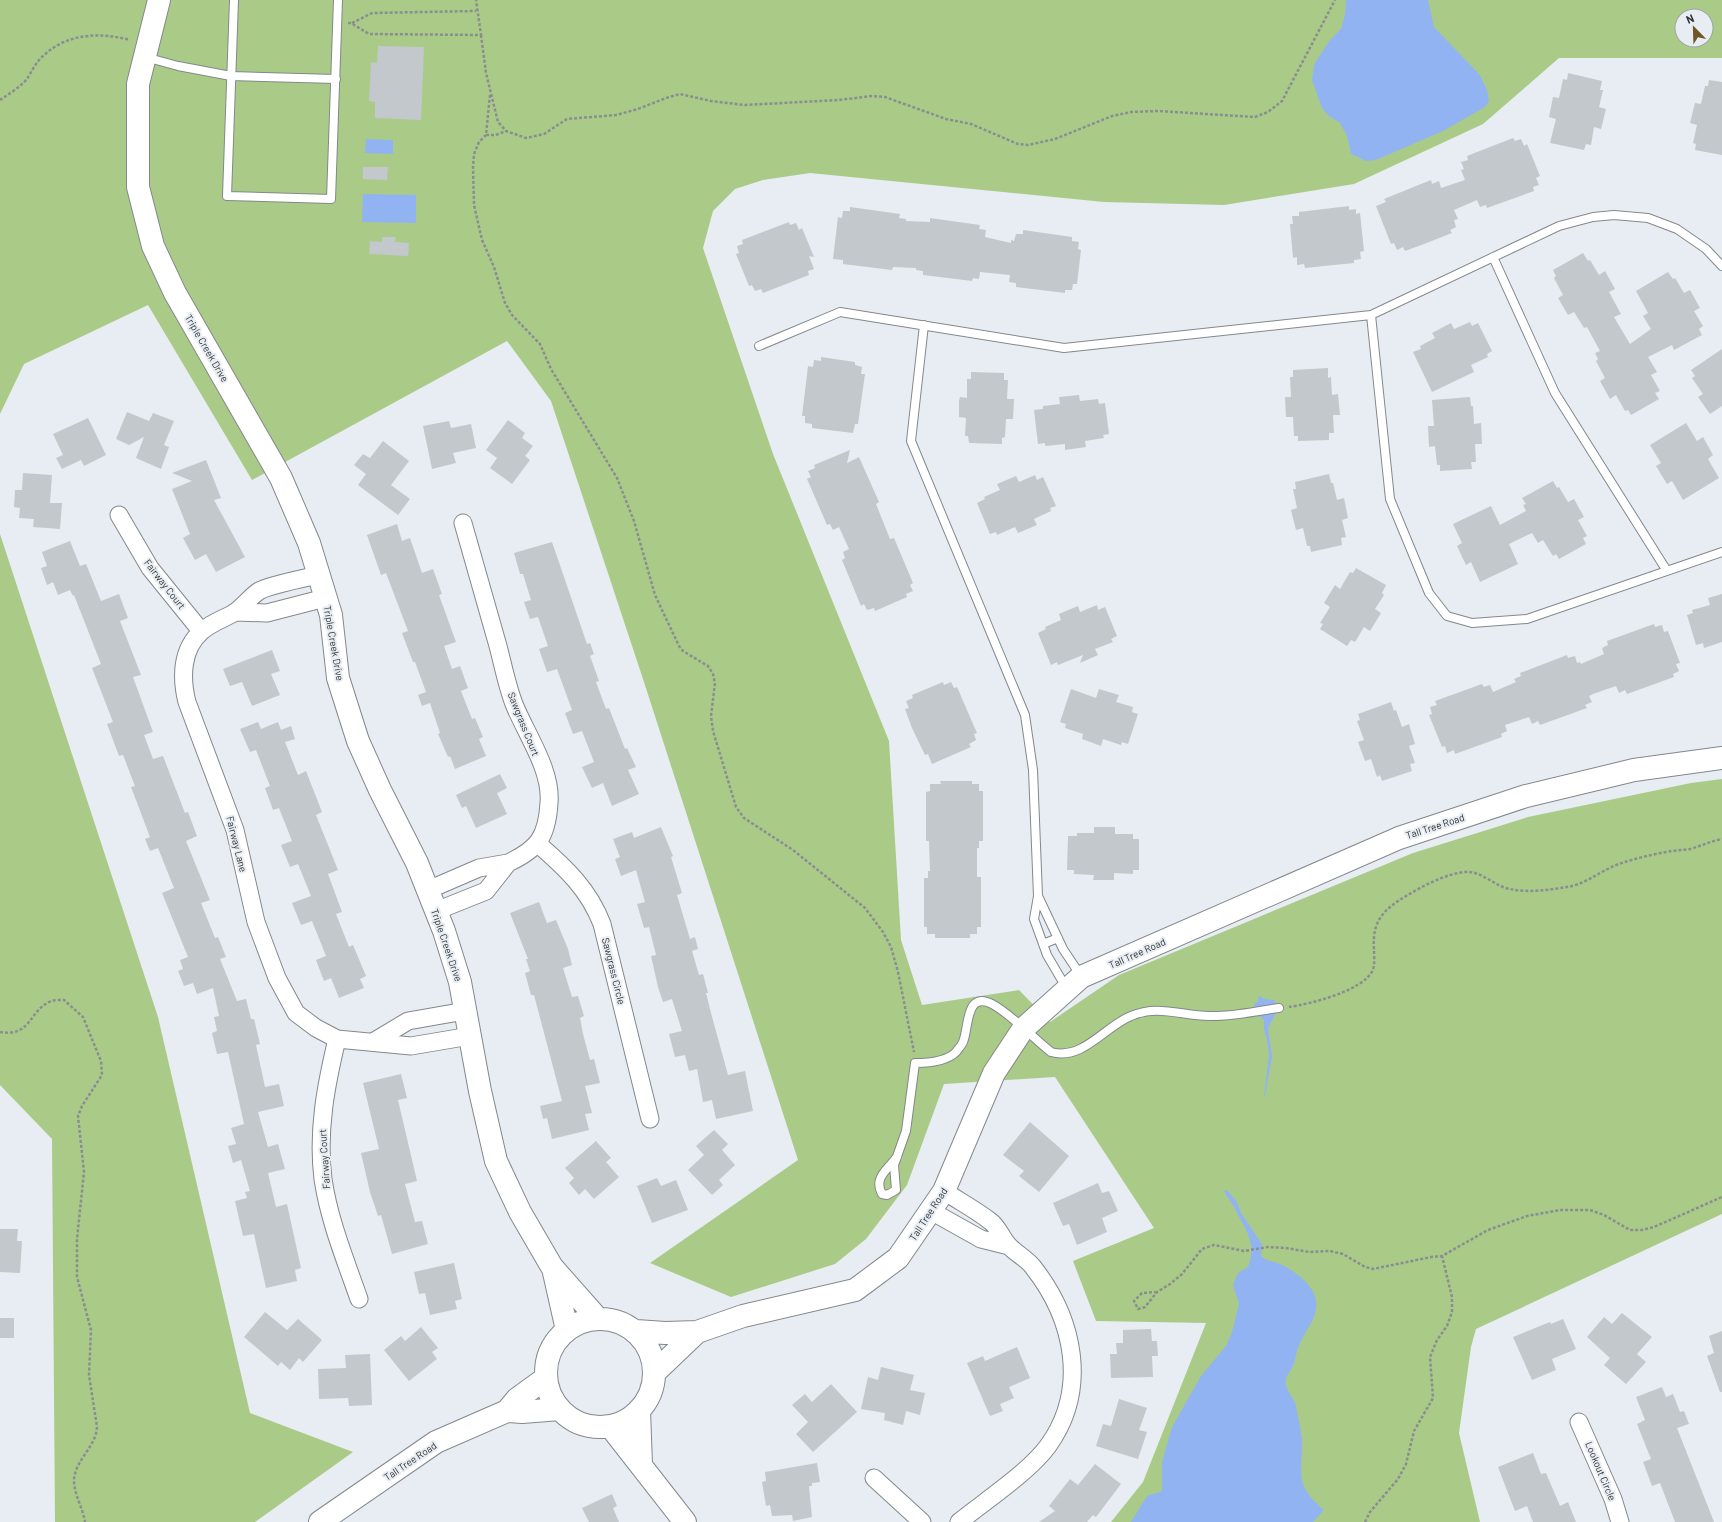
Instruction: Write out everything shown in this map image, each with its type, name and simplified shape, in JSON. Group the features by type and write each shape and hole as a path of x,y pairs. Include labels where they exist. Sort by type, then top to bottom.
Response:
{"street":[{"name":"Triple Creek Drive","path":"159,0 138,84 138,187 153,246 175,293 281,478 308,543 331,615 338,678 358,741 380,790 417,863 436,911 460,982 496,1161 520,1212 552,1267 598,1318"},
{"name":"Fairway Court","path":"119,515 150,568 201,631"},
{"name":"Sawgrass Court","path":"428,890 479,868 508,863 524,856 538,844 546,823 550,802 546,775 514,703 463,523"},
{"name":"Fairway Lane","path":"318,575 260,591 235,612 201,631 192,642 186,655 183,667 183,687 199,737 235,830 256,922 277,978 296,1013 316,1028 337,1039 411,1046 470,1036"},
{"path":"235,612 267,613 326,598"},
{"name":"Tall Tree Road","path":"636,1332 697,1332 743,1316 855,1290 898,1258 944,1191 994,1073 1022,1029 1074,983 1399,838 1526,796 1626,772 1722,758"},
{"name":"Sawgrass Circle","path":"538,844 556,860 586,892 596,907 602,924 650,1119"},
{"name":"Sawgrass Court","path":"436,911 486,891 508,863"},
{"path":"373,1042 408,1021 466,1010"},
{"name":"Fairway Court","path":"337,1039 327,1082 321,1129 323,1178 334,1226 359,1299"},
{"path":"944,1191 992,1222 1009,1246 1032,1266 1055,1302 1065,1324 1074,1365 1069,1403 1058,1431 1034,1462 958,1522"},
{"path":"931,1211 981,1238 1009,1246"},
{"name":"Triple Creek Drive","path":"552,1267 567,1330"},
{"path":"598,1318 618,1321 636,1332 645,1341 651,1354 654,1373 650,1393 639,1410 629,1418 610,1426 583,1424 571,1418 560,1409 550,1392 546,1378 550,1352 557,1340 567,1330 578,1323 598,1318"},
{"name":"Tall Tree Road","path":"654,1373 697,1332"},
{"name":"Tall Tree Road","path":"507,1411 517,1398 546,1378"},
{"name":"Tall Tree Road","path":"320,1522 436,1442 507,1411 522,1412 560,1409"},
{"path":"639,1410 641,1465"},
{"name":"Lookout Circle","path":"1579,1422 1613,1499 1620,1522"},
{"path":"610,1426 685,1522"},
{"path":"874,1478 922,1522"}],"lane":[{"path":"234,0 227,196 331,199 338,0"},
{"path":"146,51 178,66 232,76 336,79"},
{"path":"759,346 840,312 1064,348 1372,315 1559,226 1593,217 1614,215 1648,218 1677,229 1706,248 1722,266"},
{"path":"1493,257 1555,393 1667,571"},
{"path":"1372,315 1390,499 1429,593 1447,616 1472,623 1527,619 1722,552"},
{"path":"924,325 911,441 1025,715 1033,770 1038,896 1034,919 1043,944 1074,983"},
{"path":"1038,896 1063,949 1074,983"},
{"path":"1043,944 1058,938"},
{"path":"897,1157 906,1131 916,1063 943,1059 950,1057 956,1052 963,1042 970,1010 974,1005 980,1002 985,1001 991,1003 1051,1052 1064,1054 1091,1044 1130,1016 1147,1011 1165,1010 1209,1016 1279,1008"}],"path":[{"path":"476,0 476,11 490,95 498,122 506,132"},
{"path":"486,135 496,135 506,132 526,138 535,137 544,134 567,119 616,115 680,94 722,103 744,105 839,100 872,96 885,97 946,119 971,124 1018,144 1028,145 1056,139 1112,116 1131,112 1158,111 1255,117 1268,112 1282,101 1335,0"},
{"path":"337,24 351,23 372,13 476,11"},
{"path":"351,23 370,34 481,35"},
{"path":"0,100 27,78 42,56 67,41 81,36 99,35 125,38 146,51"},
{"path":"490,95 486,135 479,142 474,154 472,185 474,205 482,240 494,267 505,303 512,315 540,344 551,369 617,478 634,521 655,596 679,646 683,651 708,666 713,674 715,683 711,716 713,731 736,807 744,818 793,850 865,908 877,921 891,948 898,972 916,1063"},
{"path":"1279,1008 1323,1000 1347,990 1361,981 1372,971 1374,962 1373,934 1376,924 1381,916 1405,897 1432,883 1466,872 1483,877 1509,889 1545,890 1567,887 1580,884 1605,869 1619,864 1662,852 1689,849 1722,839"},
{"path":"0,1032 18,1032 26,1026 37,1012 51,1001 64,1000 83,1017 101,1061 102,1075 84,1103 78,1116 84,1172 77,1239 77,1277 91,1330 89,1376 98,1426 93,1442 77,1468 74,1480 76,1493 85,1522"},
{"path":"1157,1292 1142,1293 1134,1301 1135,1306 1138,1309 1145,1307 1157,1292 1182,1274 1202,1249 1214,1245 1244,1251 1268,1248 1286,1248 1309,1252 1336,1252 1373,1269 1442,1256 1488,1230 1528,1216 1560,1210 1590,1210 1604,1215 1630,1230 1647,1230 1722,1197"},
{"path":"1365,1522 1370,1512 1398,1479 1406,1464 1414,1431 1433,1398 1430,1357 1447,1326 1452,1312 1452,1297 1442,1256"}],"green space":[{"path":"0,0 1722,0 1722,58 1559,58 1483,124 1354,184 1224,205 1104,202 810,173 763,180 735,189 713,211 703,248 773,454 889,741 901,940 922,1005 1019,990 1050,1022 1119,975 1413,853 1528,817 1691,783 1722,779 1722,1214 1476,1329 1471,1347 1459,1433 1480,1522 1111,1522 1143,1482 1206,1323 1096,1321 1073,1261 1154,1228 1055,1077 944,1084 907,1185 866,1239 835,1264 731,1297 650,1263 798,1160 644,682 551,401 507,341 252,480 148,305 24,364 0,414"},
{"path":"0,534 158,1017 250,1413 353,1452 255,1522 55,1522 52,1139 0,1085"}],"water":[{"path":"1346,0 1428,0 1434,27 1480,75 1487,90 1489,101 1485,107 1443,131 1376,160 1366,161 1351,154 1347,136 1340,123 1329,116 1322,108 1312,80 1314,65 1330,40 1341,29 1345,15"},
{"path":"366,139 393,140 393,154 365,153"},
{"path":"363,194 416,195 416,223 362,222"},
{"path":"1261,996 1263,999 1274,1000 1276,1005 1276,1013 1268,1028 1272,1057 1265,1096 1269,1055 1264,1029 1264,1020 1261,1017 1255,1016 1254,1004 1259,1001 1258,997"},
{"path":"1227,1190 1237,1202 1241,1213 1262,1244 1261,1256 1285,1266 1295,1273 1310,1286 1315,1296 1315,1315 1299,1346 1293,1366 1287,1377 1286,1387 1295,1402 1301,1431 1301,1473 1303,1484 1309,1495 1324,1510 1313,1522 1131,1522 1147,1496 1162,1491 1162,1462 1172,1427 1201,1376 1226,1346 1232,1332 1239,1304 1233,1285 1238,1273 1248,1267 1251,1258 1251,1242 1233,1205 1224,1191"}],"building":[{"path":"378,46 424,47 421,120 375,118 375,102 369,101 371,62 377,63"},
{"path":"1568,73 1602,81 1600,90 1603,90 1599,107 1606,109 1601,129 1594,127 1591,145 1586,144 1584,150 1550,143 1556,119 1549,117 1553,97 1559,98 1563,79 1567,80"},
{"path":"1709,80 1722,82 1722,155 1695,150 1696,144 1693,143 1697,125 1690,123 1695,103 1701,104 1705,86 1708,86"},
{"path":"1513,138 1515,141 1521,139 1524,146 1527,144 1540,176 1536,178 1539,185 1533,187 1534,191 1487,208 1486,205 1480,207 1477,200 1454,210 1458,219 1454,220 1456,227 1450,230 1452,233 1424,244 1405,251 1403,247 1397,250 1394,243 1391,244 1376,206 1386,202 1384,199 1431,180 1432,184 1439,181 1441,188 1465,180 1461,170 1464,169 1461,162 1468,160 1467,156"},
{"path":"363,167 388,167 387,180 363,179"},
{"path":"1349,206 1349,210 1356,209 1356,214 1360,213 1364,251 1360,252 1361,259 1354,260 1354,263 1305,268 1304,264 1297,265 1297,257 1293,258 1290,224 1293,224 1292,216 1299,216 1299,212"},
{"path":"850,207 900,214 899,218 906,219 906,221 930,222 930,218 980,225 979,229 986,230 985,237 1011,243 1011,240 1014,241 1016,234 1023,234 1023,230 1072,237 1072,241 1079,242 1078,249 1081,250 1077,284 1073,284 1072,290 1065,290 1065,293 1016,287 1016,283 1009,282 1010,275 980,272 979,279 973,278 972,281 923,275 923,271 916,270 916,268 893,267 892,270 843,264 843,260 833,259 838,217 842,218 843,211 850,211"},
{"path":"789,222 790,225 796,223 799,230 802,228 814,257 809,256 814,269 808,271 809,275 763,293 761,289 755,291 752,285 749,286 736,254 739,253 737,246 743,244 742,240"},
{"path":"382,237 396,237 395,242 409,243 408,256 369,254 370,241 382,242"},
{"path":"1583,253 1588,261 1590,260 1599,275 1605,271 1615,289 1609,292 1621,314 1614,317 1630,344 1651,329 1643,316 1648,313 1636,291 1668,272 1673,279 1675,278 1684,293 1690,290 1700,308 1694,311 1703,326 1699,329 1702,335 1674,350 1672,345 1648,357 1657,372 1651,375 1660,391 1655,393 1659,399 1631,415 1628,410 1625,411 1616,395 1610,399 1600,381 1605,378 1596,361 1598,359 1595,353 1600,351 1587,327 1584,328 1574,312 1568,315 1558,298 1563,295 1554,278 1556,276 1553,270"},
{"path":"1470,322 1472,326 1478,323 1492,351 1487,354 1488,357 1471,365 1474,372 1432,392 1413,352 1421,349 1420,346 1435,338 1432,333 1451,323 1454,329"},
{"path":"1722,349 1722,406 1710,414 1698,397 1703,394 1692,378 1695,376 1691,370"},
{"path":"821,357 855,362 855,365 862,367 861,374 865,374 858,424 855,424 853,433 812,428 812,424 805,423 805,416 802,416 808,366 813,367 814,360 821,361"},
{"path":"1328,368 1328,378 1331,377 1332,395 1338,394 1340,415 1333,415 1334,433 1329,433 1329,440 1298,441 1298,436 1294,436 1293,417 1286,417 1285,397 1291,397 1290,377 1293,377 1293,370"},
{"path":"971,372 1004,373 1004,380 1008,380 1007,399 1014,399 1013,419 1006,419 1005,437 1002,438 1002,444 969,443 968,436 965,436 966,418 959,417 959,401 960,397 967,398 967,379 971,379"},
{"path":"1079,395 1080,401 1098,399 1099,404 1105,403 1109,434 1103,435 1104,438 1085,441 1086,447 1065,450 1065,444 1045,446 1045,443 1038,444 1034,410 1043,409 1043,406 1060,404 1059,397"},
{"path":"1470,397 1471,406 1473,406 1474,424 1481,423 1482,444 1475,444 1476,462 1471,462 1472,469 1440,471 1440,465 1437,465 1435,446 1429,447 1428,426 1434,426 1432,400"},
{"path":"127,412 149,421 153,413 174,421 164,445 169,447 161,469 136,458 144,437 129,445 116,439"},
{"path":"88,418 106,455 84,466 81,460 62,469 56,458 63,455 53,434"},
{"path":"508,420 525,433 522,438 533,446 525,456 530,460 512,484 490,468 497,458 486,450"},
{"path":"449,421 451,428 471,424 476,448 453,453 456,463 432,469 423,426"},
{"path":"1686,423 1697,441 1703,437 1713,455 1708,459 1719,478 1683,500 1672,481 1667,484 1656,466 1661,463 1650,445"},
{"path":"383,441 409,461 391,485 410,499 398,515 358,485 366,474 354,465 363,454 370,458"},
{"path":"850,450 847,463 859,457 879,502 876,504 890,539 894,538 913,583 910,585 913,591 906,594 907,597 875,611 874,608 867,610 864,604 861,606 842,560 845,558 843,552 849,549 839,527 833,530 830,524 827,525 807,479 811,477 808,471 815,468 814,465"},
{"path":"206,460 221,498 214,500 245,557 216,572 206,554 195,560 183,538 190,534 172,489 192,481 172,473"},
{"path":"23,473 52,475 50,503 62,503 60,529 33,527 34,519 19,518 20,508 14,507 15,490 22,490"},
{"path":"1329,474 1337,500 1344,498 1348,518 1342,520 1346,537 1341,538 1342,545 1311,552 1310,546 1307,546 1303,528 1296,530 1291,510 1297,508 1293,489 1296,489 1295,482"},
{"path":"1035,475 1037,480 1043,477 1056,506 1050,508 1051,511 1034,519 1037,525 1018,533 1015,527 997,535 996,532 990,534 977,503 985,499 984,497 1000,490 997,484 1016,476 1019,482"},
{"path":"1553,481 1557,488 1559,487 1568,502 1574,499 1584,517 1578,520 1587,536 1583,538 1586,544 1559,559 1556,554 1553,556 1543,540 1538,543 1532,533 1509,544 1518,564 1480,582 1471,562 1466,565 1457,546 1462,543 1453,524 1491,506 1500,525 1526,511 1523,505 1526,504 1522,498"},
{"path":"397,524 402,541 410,538 422,573 433,569 442,594 439,595 456,642 444,646 452,669 460,666 468,688 461,691 472,719 475,718 483,737 479,739 486,756 455,769 438,734 440,733 430,703 422,706 418,695 426,692 402,633 408,631 386,573 381,575 367,535"},
{"path":"70,541 80,566 86,564 101,601 119,594 128,618 120,621 141,675 133,677 153,732 144,735 153,759 163,756 185,813 188,812 197,836 186,841 210,900 201,903 215,938 218,937 226,957 220,959 237,1001 246,999 251,1019 254,1019 260,1044 256,1045 265,1087 279,1084 284,1106 258,1112 268,1147 278,1144 285,1169 268,1173 276,1207 287,1204 301,1268 295,1270 297,1281 266,1288 254,1234 243,1236 235,1201 247,1198 245,1192 250,1191 241,1160 233,1163 228,1146 236,1144 231,1128 244,1124 228,1052 217,1054 212,1033 217,1031 214,1017 219,1016 213,988 197,994 193,983 184,986 178,971 183,969 180,960 188,957 162,893 174,888 158,848 150,851 145,839 150,837 131,787 135,786 123,755 119,756 107,724 113,722 92,668 101,664 74,595 73,596 70,590 58,595 53,582 47,585 41,568 47,566 42,552"},
{"path":"552,542 587,644 590,643 594,654 590,656 599,681 596,682 606,709 609,708 625,749 627,748 636,767 628,770 639,794 612,806 603,783 592,788 582,767 594,762 582,731 573,734 565,713 572,710 557,669 547,672 539,649 548,646 538,617 530,619 524,602 531,600 523,574 520,574 514,553"},
{"path":"1356,568 1386,585 1382,593 1384,595 1375,609 1381,613 1370,631 1364,627 1355,642 1351,640 1347,646 1320,629 1323,624 1320,623 1330,607 1324,603 1335,585 1340,589 1350,572 1353,573"},
{"path":"1722,594 1722,642 1704,648 1703,643 1696,645 1687,615 1693,613 1692,610 1710,605 1708,598"},
{"path":"1097,605 1098,610 1105,607 1117,636 1111,639 1113,642 1095,649 1098,655 1080,663 1083,655 1058,665 1057,662 1051,665 1038,633 1046,629 1045,627 1061,620 1059,614 1078,606 1080,612"},
{"path":"1654,624 1655,627 1662,625 1664,632 1668,631 1680,663 1676,664 1679,671 1673,674 1674,677 1627,694 1625,690 1619,693 1616,686 1593,694 1589,696 1592,702 1585,705 1587,708 1540,725 1538,721 1532,724 1529,717 1505,725 1507,731 1501,734 1502,737 1455,754 1454,750 1447,753 1445,746 1442,747 1429,715 1432,714 1430,707 1437,705 1435,701 1482,684 1484,687 1490,685 1493,692 1516,682 1514,679 1521,676 1520,673 1567,655 1568,658 1575,656 1577,663 1580,662 1581,664 1604,654 1602,648 1608,645 1607,641"},
{"path":"272,650 280,671 271,674 280,695 252,706 242,682 230,686 223,669"},
{"path":"943,682 944,685 951,682 954,688 957,687 977,733 974,734 976,740 969,744 971,747 932,764 928,754 925,755 912,728 905,709 909,708 906,701 913,698 912,695"},
{"path":"1071,689 1096,698 1099,689 1119,695 1116,702 1133,707 1132,712 1138,714 1128,744 1122,742 1121,745 1103,739 1101,746 1082,739 1083,734 1065,728 1066,724 1060,722"},
{"path":"1391,702 1394,711 1396,710 1402,727 1409,724 1415,744 1409,746 1415,763 1410,764 1412,771 1382,781 1380,775 1377,777 1371,759 1365,761 1358,742 1364,740 1357,721 1360,720 1358,714"},
{"path":"258,722 261,729 278,722 281,730 291,726 295,739 285,742 298,775 306,771 322,812 316,815 338,870 328,874 342,912 336,914 349,947 353,945 366,976 360,979 364,988 339,998 331,978 324,981 316,960 326,956 312,921 301,925 292,903 311,896 298,864 290,867 281,845 292,841 279,808 273,810 265,788 270,786 256,750 250,752 240,729"},
{"path":"500,774 507,788 497,793 507,814 476,828 466,806 462,808 456,795"},
{"path":"940,781 972,781 972,784 979,784 979,791 983,791 983,841 979,841 979,848 977,848 977,877 981,877 981,927 977,927 977,934 970,934 970,938 935,938 935,934 927,934 927,927 924,927 924,878 928,878 928,871 930,871 929,841 926,841 926,792 930,791 930,784 941,784"},
{"path":"661,827 673,856 671,857 682,893 677,895 690,939 695,937 698,949 692,951 699,975 703,974 708,993 706,993 728,1075 745,1071 753,1111 716,1119 712,1100 703,1102 697,1069 689,1071 685,1055 675,1057 669,1034 682,1031 672,999 663,1002 658,987 651,956 656,955 649,927 644,928 637,904 645,902 636,870 621,876 615,859 620,857 613,839 632,832 634,838"},
{"path":"1094,827 1115,827 1115,834 1133,834 1133,839 1139,839 1139,870 1133,870 1133,874 1114,873 1114,880 1093,880 1094,875 1074,874 1074,870 1067,870 1068,836 1077,836 1077,833 1094,833"},
{"path":"539,902 547,923 556,920 568,949 572,965 563,968 572,997 578,996 584,1016 580,1018 583,1034 590,1060 594,1059 600,1083 585,1086 592,1113 585,1114 589,1130 552,1139 547,1118 543,1119 540,1106 562,1101 534,995 531,995 525,973 530,971 526,959 528,959 510,913"},
{"path":"401,1074 407,1098 398,1100 417,1181 405,1184 415,1222 422,1221 428,1244 392,1254 381,1215 378,1216 370,1192 361,1153 379,1149 363,1083"},
{"path":"1030,1122 1069,1156 1039,1192 1019,1176 1024,1171 1003,1155"},
{"path":"714,1130 728,1144 722,1150 735,1165 719,1180 723,1185 712,1195 688,1170 704,1155 696,1146"},
{"path":"596,1141 611,1158 606,1162 619,1177 594,1199 585,1189 579,1195 569,1183 574,1178 565,1168"},
{"path":"657,1178 661,1186 676,1180 688,1210 652,1223 637,1186"},
{"path":"1098,1183 1102,1193 1109,1191 1118,1211 1102,1218 1107,1232 1077,1245 1069,1224 1063,1226 1053,1203"},
{"path":"0,1229 18,1229 17,1241 22,1241 20,1273 0,1272"},
{"path":"454,1263 462,1299 455,1301 457,1309 430,1315 425,1293 419,1294 414,1272"},
{"path":"265,1312 287,1330 298,1319 322,1340 303,1362 299,1358 290,1370 281,1362 278,1366 244,1337"},
{"path":"1622,1313 1652,1337 1637,1354 1646,1362 1626,1384 1604,1365 1610,1358 1587,1337 1604,1317 1612,1324"},
{"path":"0,1318 14,1318 14,1338 0,1338"},
{"path":"1563,1319 1576,1349 1552,1359 1556,1370 1532,1380 1513,1337 1550,1322 1551,1324"},
{"path":"421,1327 438,1348 432,1352 437,1359 409,1381 384,1350 401,1336 405,1341"},
{"path":"1151,1329 1152,1341 1157,1341 1158,1356 1152,1356 1153,1377 1111,1378 1110,1354 1117,1354 1116,1343 1123,1343 1123,1330"},
{"path":"1722,1331 1722,1392 1720,1392 1707,1356 1714,1353 1709,1336"},
{"path":"1017,1347 1030,1378 1009,1387 1014,1398 1000,1404 1003,1411 990,1416 967,1363 983,1356 985,1361"},
{"path":"370,1354 372,1405 349,1406 348,1398 319,1399 318,1369 346,1368 345,1355"},
{"path":"881,1367 914,1375 910,1390 925,1393 920,1415 906,1411 903,1425 884,1420 885,1413 861,1409 868,1377 878,1380"},
{"path":"831,1384 857,1412 813,1452 796,1434 808,1422 792,1405 805,1394 812,1402"},
{"path":"1662,1387 1666,1397 1673,1394 1680,1412 1684,1411 1689,1424 1677,1428 1714,1522 1675,1522 1660,1483 1652,1486 1643,1462 1651,1459 1637,1424 1645,1420 1636,1397"},
{"path":"1119,1399 1147,1408 1139,1430 1147,1432 1138,1459 1096,1446 1103,1424 1111,1426"},
{"path":"1533,1453 1541,1474 1546,1473 1560,1506 1568,1502 1576,1522 1533,1522 1527,1506 1515,1511 1498,1467"},
{"path":"817,1463 820,1482 812,1483 812,1486 809,1486 812,1517 793,1521 792,1515 772,1516 770,1505 766,1506 762,1482 766,1481 765,1472"},
{"path":"1095,1464 1121,1484 1096,1517 1093,1515 1087,1522 1039,1522 1055,1511 1049,1506 1070,1479 1078,1485"},
{"path":"612,1494 617,1506 613,1508 619,1522 589,1522 582,1508"}]}
